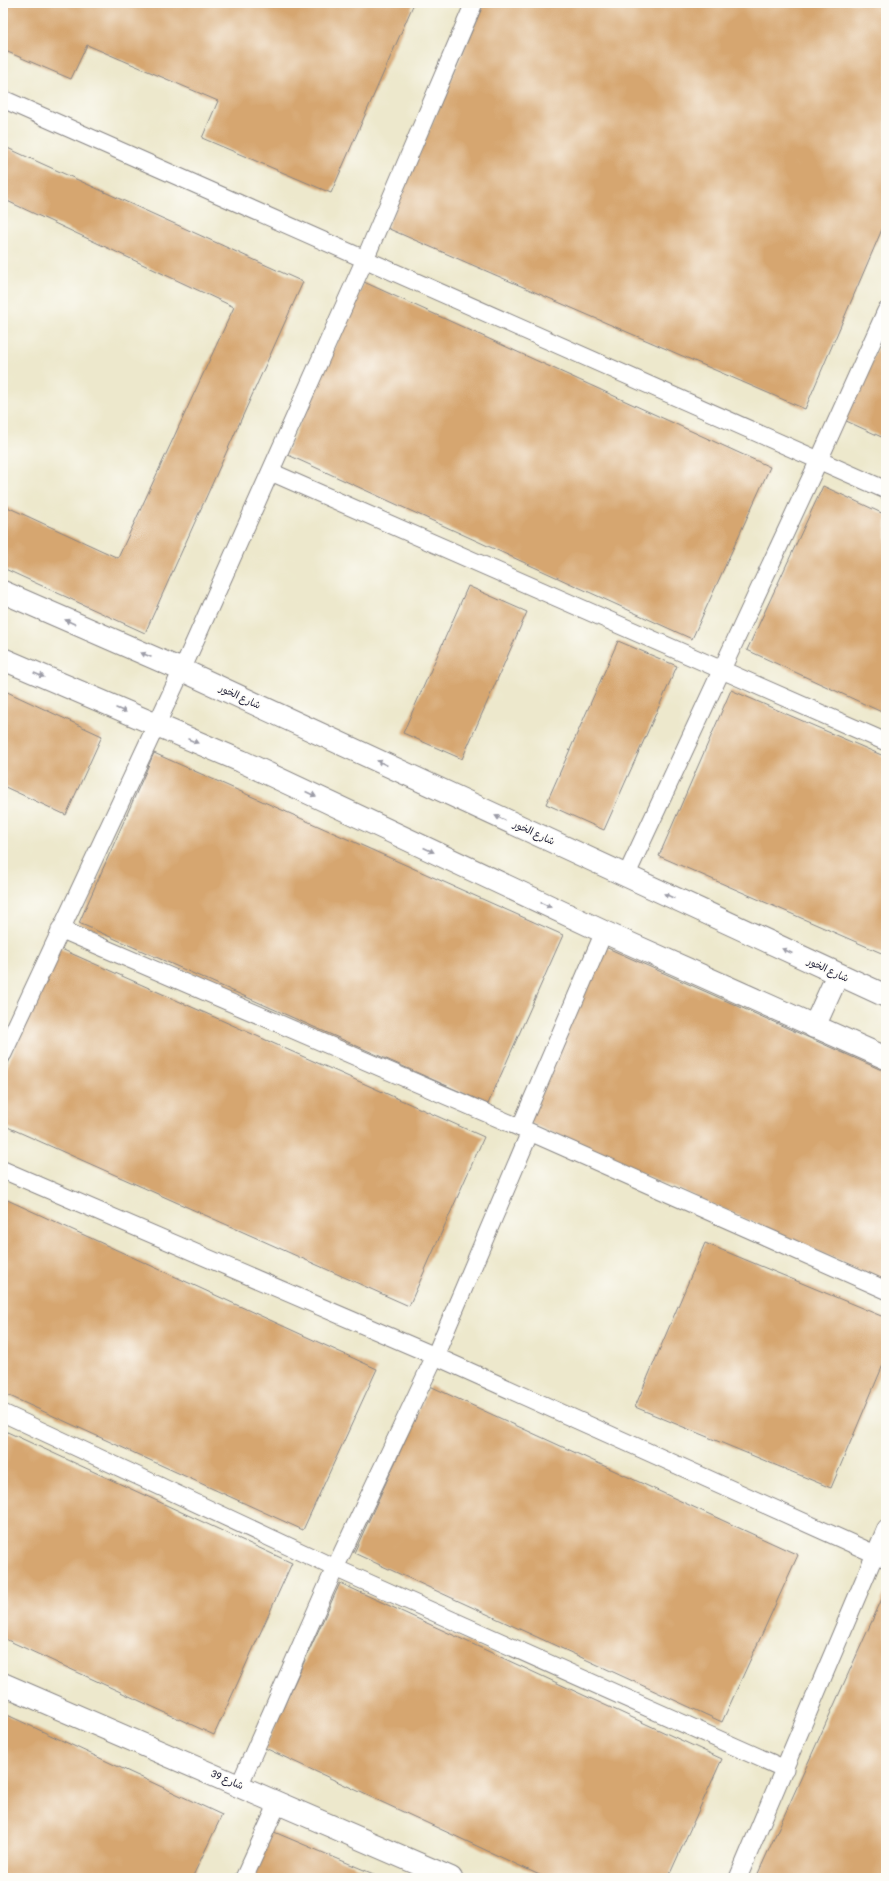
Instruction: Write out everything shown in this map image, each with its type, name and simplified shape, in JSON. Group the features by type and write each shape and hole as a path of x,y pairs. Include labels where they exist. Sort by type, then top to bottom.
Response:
{"street":[{"name":"شارع الخور","path":"3,592 182,670 886,996"},
{"path":"3,659 241,761 604,932 886,1058"},
{"path":"814,1027 838,974"},
{"name":"شارع 39","path":"3,1684 451,1878"}],"lane":[{"path":"3,1054 60,929 157,725 271,472 365,259 474,3"},
{"path":"3,99 886,490"},
{"path":"626,876 723,669 886,311"},
{"path":"271,472 723,669 886,742"},
{"path":"60,929 525,1130 886,1290"},
{"path":"239,1786 335,1568 435,1356 604,932"},
{"path":"3,1170 435,1356 880,1556"},
{"path":"3,1413 335,1568 785,1769"},
{"path":"738,1878 880,1556 886,1528"},
{"path":"244,1878 278,1803"}],"building":[{"path":"3,3 414,3 331,193 202,138 218,101 87,45 71,79 3,50"},
{"path":"484,3 886,3 886,220 805,409 387,228"},
{"path":"3,146 303,282 145,633 3,568 3,505 118,558 234,307 3,199"},
{"path":"364,282 770,467 692,639 286,454"},
{"path":"886,329 886,439 844,420"},
{"path":"823,486 886,515 886,714 747,650"},
{"path":"468,586 527,612 462,759 403,733"},
{"path":"618,641 677,666 604,830 546,804"},
{"path":"3,690 102,736 66,815 3,786"},
{"path":"731,690 886,757 886,955 659,856"},
{"path":"154,753 563,935 488,1104 79,923"},
{"path":"603,946 886,1072 886,1282 526,1121"},
{"path":"59,948 484,1137 409,1306 3,1125 3,1075"},
{"path":"3,1198 377,1369 303,1530 3,1393"},
{"path":"705,1243 886,1318 886,1358 831,1488 635,1407"},
{"path":"430,1386 798,1555 722,1722 354,1553"},
{"path":"3,1430 292,1563 214,1735 3,1638"},
{"path":"340,1583 722,1759 668,1878 546,1878 265,1748"},
{"path":"886,1590 886,1878 756,1878"},
{"path":"3,1713 222,1815 192,1878 3,1878"},
{"path":"267,1829 383,1878 245,1878"}]}
